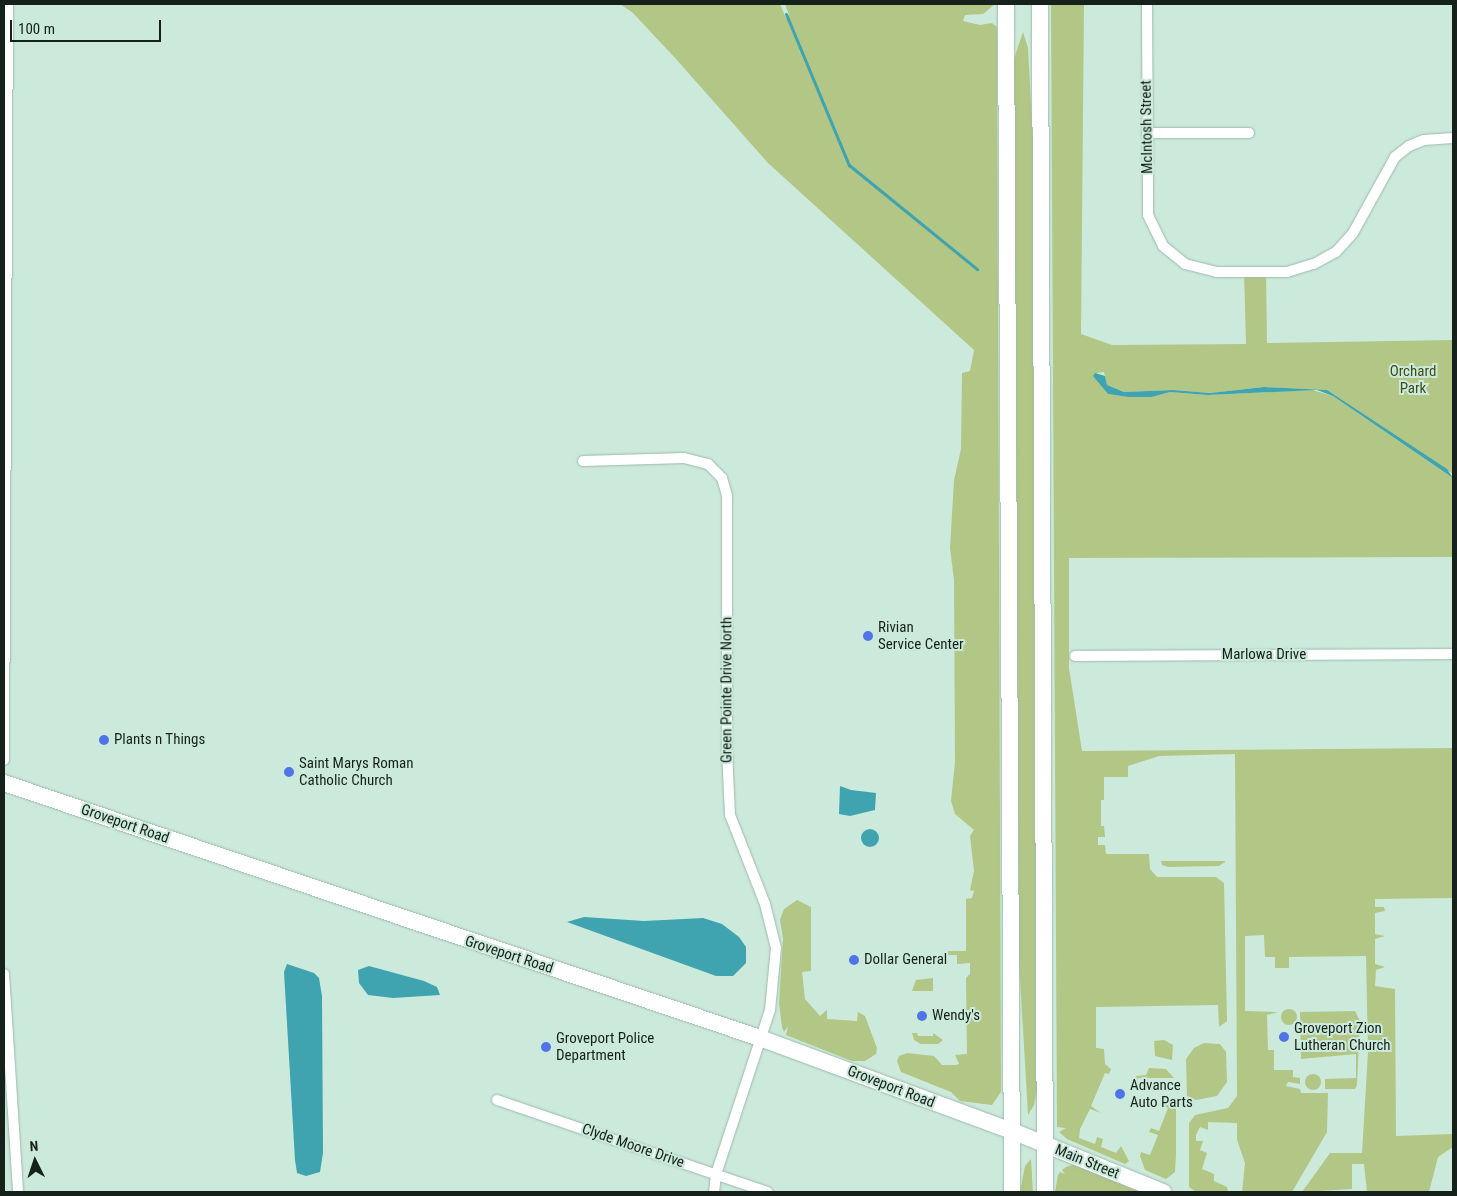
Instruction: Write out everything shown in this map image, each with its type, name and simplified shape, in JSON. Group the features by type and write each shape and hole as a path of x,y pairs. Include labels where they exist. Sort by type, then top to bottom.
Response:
{"main road":[{"path":"1006,4 1012,1192"},
{"path":"1040,4 1045,1192"},
{"name":"Groveport Road","path":"4,783 760,1038 1012,1131"},
{"name":"Main Street","path":"1012,1131 1163,1192"}],"street":[{"path":"4,760 8,4"},
{"name":"McIntosh Street","path":"1147,4 1148,215 1163,246 1179,261 1202,270 1302,269 1325,259 1345,243 1387,166 1403,150 1424,140 1453,138"},
{"path":"1147,133 1248,133"},
{"name":"Green Pointe Drive North","path":"583,461 684,458 708,464 722,478 726,496 727,750 730,815 757,881 776,948 770,1010 716,1174 714,1192"},
{"name":"Marlowa Drive","path":"1075,656 1453,654"},
{"path":"4,974 18,1192"},
{"name":"Clyde Moore Drive","path":"497,1100 768,1192"}],"green space":[{"path":"620,4 780,4 786,18 789,15 785,4 995,4 983,14 965,15 963,21 980,25 992,23 997,27 1001,1092 992,1105 960,1101 951,1092 901,1072 897,1061 899,1056 907,1053 934,1056 942,1065 956,1065 959,1064 955,1055 967,1054 966,978 970,974 970,963 957,964 957,955 945,955 945,951 966,951 966,899 972,898 974,891 970,890 974,871 970,836 974,830 955,814 951,801 955,762 954,580 950,548 954,480 961,449 962,373 970,371 974,350 768,163 676,59 633,13"},
{"name":"Orchard Park","path":"1051,4 1084,4 1081,334 1112,345 1246,344 1244,272 1266,272 1267,343 1453,340 1453,474 1327,390 1264,387 1210,393 1173,390 1124,392 1107,385 1104,372 1097,373 1097,380 1108,394 1128,397 1152,397 1170,392 1207,395 1312,390 1333,396 1453,478 1453,557 1069,558 1069,668 1082,751 1453,748 1453,898 1375,899 1375,907 1384,907 1385,911 1375,913 1375,934 1385,936 1375,939 1375,964 1385,967 1376,970 1375,986 1395,989 1396,1136 1453,1134 1453,1147 1438,1157 1429,1192 1367,1192 1364,1164 1352,1164 1352,1189 1302,1192 1330,1153 1362,1153 1368,1052 1366,956 1289,957 1289,968 1275,968 1275,957 1265,957 1264,935 1245,936 1245,1011 1278,1012 1267,1015 1268,1050 1274,1050 1274,1070 1293,1070 1293,1077 1300,1078 1300,1084 1288,1082 1286,1086 1300,1089 1301,1093 1328,1093 1327,1132 1292,1192 1242,1192 1245,1163 1237,1140 1237,1123 1208,1122 1208,1130 1200,1127 1196,1135 1196,1141 1203,1141 1200,1150 1207,1153 1202,1169 1214,1174 1214,1181 1227,1187 1228,1192 1196,1192 1189,1187 1189,1123 1195,1115 1228,1108 1237,1096 1235,754 1159,756 1128,766 1128,777 1104,777 1104,800 1101,800 1101,826 1104,826 1105,837 1098,837 1098,845 1105,845 1106,854 1149,854 1150,869 1157,877 1216,877 1224,883 1227,1021 1219,1027 1218,1005 1096,1007 1096,1048 1104,1049 1105,1064 1111,1069 1109,1074 1105,1073 1091,1106 1101,1113 1090,1109 1080,1129 1079,1138 1095,1144 1097,1137 1103,1139 1101,1147 1116,1153 1121,1146 1129,1161 1125,1164 1067,1139 1059,1132 1066,1128 1057,1127"},
{"path":"1023,32 1028,48 1034,160 1038,1085 1034,1105 1028,1115 1019,961 1014,59"},
{"path":"1161,861 1225,862 1219,866 1168,867 1162,865"},
{"path":"797,900 811,907 811,971 802,972 805,999 820,1016 827,1010 827,1019 857,1021 858,1012 865,1016 877,1048 876,1054 865,1061 852,1061 786,1035 788,1026 784,1032 779,1003 783,939 780,920 784,909"},
{"path":"933,978 933,991 912,991 916,980"},
{"path":"1289,1009 1297,1017 1289,1025 1281,1017"},
{"path":"1355,1011 1360,1021 1357,1085 1355,1089 1325,1089 1325,1079 1356,1078 1356,1054 1301,1059 1300,1012"},
{"path":"912,1033 917,1033 918,1036 933,1036 933,1033 943,1040 938,1044 921,1044 914,1040"},
{"path":"1164,1040 1173,1045 1172,1060 1155,1056 1154,1041"},
{"path":"1204,1043 1220,1044 1226,1052 1227,1082 1217,1096 1196,1100 1187,1096 1186,1059 1194,1048"},
{"path":"1149,1068 1166,1069 1174,1078 1138,1078 1135,1084 1133,1083 1136,1076 1146,1075"},
{"path":"1310,1074 1316,1074 1321,1079 1319,1088 1310,1090 1305,1085 1305,1079"},
{"path":"1168,1097 1176,1099 1176,1155 1175,1172 1166,1179 1145,1170 1140,1156 1141,1152 1150,1155 1158,1135 1149,1132 1151,1128 1159,1131 1168,1108 1160,1104"},
{"path":"1031,1159 1033,1192 1020,1192 1025,1166"},
{"path":"1076,1164 1120,1179 1142,1192 1055,1192 1060,1172 1065,1174 1062,1170"}],"water":[{"path":"1095,373 1105,376 1107,385 1124,392 1173,390 1210,393 1264,387 1327,390 1447,469 1453,478 1333,396 1317,390 1207,395 1170,392 1152,397 1128,397 1108,394 1093,376"},
{"path":"840,786 851,790 876,793 875,810 850,816 839,814"},
{"path":"870,829 876,832 879,838 876,844 870,847 864,844 861,838 864,832"},
{"path":"584,917 644,921 703,918 722,924 739,937 746,947 746,963 733,976 716,976 567,922"},
{"path":"287,964 314,973 319,978 322,996 323,1153 320,1172 306,1176 297,1173 295,1160 284,972"},
{"path":"369,966 424,981 437,987 440,995 393,998 368,995 359,983 358,970"}],"waterway":[{"path":"786,14 849,165 977,269"}],"place":[{"name":"Rivian Service Center","path":"868,636"},
{"name":"Plants n Things","path":"104,740"},
{"name":"Saint Marys Roman Catholic Church","path":"289,772"},
{"name":"Dollar General","path":"854,960"},
{"name":"Wendy's","path":"922,1016"},
{"name":"Groveport Zion Lutheran Church","path":"1284,1037"},
{"name":"Groveport Police Department","path":"546,1047"},
{"name":"Advance Auto Parts","path":"1120,1094"}]}
